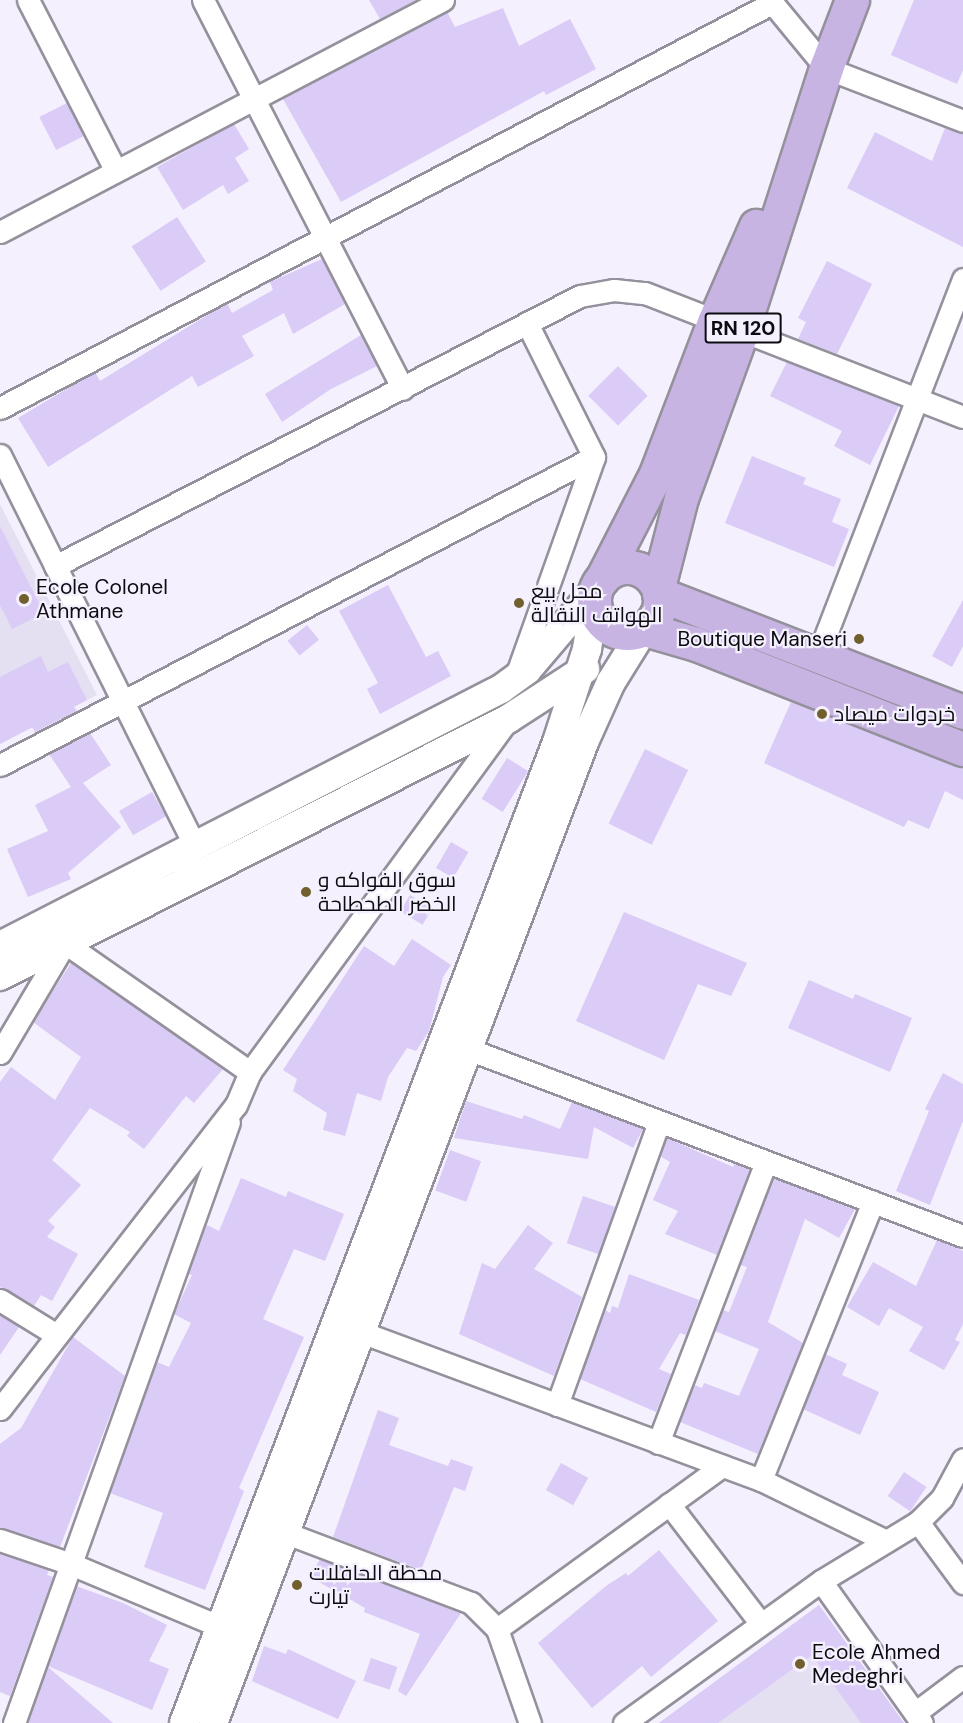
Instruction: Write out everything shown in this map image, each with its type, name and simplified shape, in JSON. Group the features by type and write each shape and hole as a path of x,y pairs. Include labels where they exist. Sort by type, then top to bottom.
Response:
{"main road":[{"name":"RN 120","path":"658,591 728,328 852,0"},
{"name":"RN 120","path":"598,590 728,328"},
{"path":"0,946 515,679 622,567 633,568 652,578 658,591 658,612 640,630 579,673 508,718 0,976"},
{"path":"598,590 597,614 613,630 640,630 696,644 957,746"},
{"path":"184,1723 557,742 579,673 598,590"},
{"path":"658,591 963,710"},
{"path":"213,1723 584,742 611,682 640,630"}],"street":[{"path":"28,0 116,171"},
{"path":"203,0 403,389"},
{"path":"0,232 442,0"},
{"path":"0,408 771,2 826,68 963,122"},
{"path":"818,655 963,279"},
{"path":"55,566 580,296 614,290 645,293 728,328 963,417"},
{"path":"515,679 594,458 527,324"},
{"path":"0,455 195,846"},
{"path":"0,765 594,458"},
{"path":"957,746 963,710"},
{"path":"10,1717 71,1564 236,1105 250,1072 508,718"},
{"path":"0,1053 65,943 250,1072"},
{"path":"468,1049 963,1236"},
{"path":"0,1409 55,1334 236,1105"},
{"path":"557,1405 659,1122"},
{"path":"658,1443 766,1162"},
{"path":"761,1480 873,1202"},
{"path":"0,1300 55,1334"},
{"path":"361,1332 761,1480 886,1541"},
{"path":"624,1723 820,1581 918,1522 942,1498 963,1459"},
{"path":"497,1629 722,1466"},
{"path":"669,1504 761,1624"},
{"path":"918,1522 963,1583"},
{"path":"286,1533 471,1603 497,1629 530,1723"},
{"path":"0,1540 71,1564 221,1627"},
{"path":"820,1581 919,1718 963,1677"}],"shaded area":[{"name":"Ecole Colonel Athmane","path":"0,504 97,695 0,744"},
{"name":"Ecole Ahmed Medeghri","path":"819,1605 904,1723 659,1723"}],"building":[{"path":"369,0 416,0 380,19"},
{"path":"914,0 963,0 963,70 957,84 891,55"},
{"path":"503,8 519,46 570,19 596,69 546,95 544,91 341,202 283,99 447,12 455,27"},
{"path":"67,103 84,136 56,150 39,117"},
{"path":"234,124 249,149 235,158 249,181 228,194 223,185 183,210 157,167"},
{"path":"945,128 963,133 963,247 847,188 875,132 932,161"},
{"path":"177,217 206,261 161,291 132,246"},
{"path":"322,259 345,304 293,334 284,313 242,336 254,356 198,387 192,376 48,467 18,418 95,372 100,381 227,303 232,313 273,290 270,282"},
{"path":"827,261 872,284 837,354 798,339 806,322 798,318"},
{"path":"361,335 377,366 331,389 282,422 265,394"},
{"path":"787,362 899,406 870,465 834,446 842,431 770,396"},
{"path":"618,366 648,396 618,425 588,396"},
{"path":"752,456 806,478 803,484 841,499 832,522 849,529 834,567 725,523"},
{"path":"0,526 44,613 12,629 0,605"},
{"path":"388,585 426,657 438,651 451,676 380,714 367,689 378,683 339,611"},
{"path":"963,600 963,646 952,667 932,656"},
{"path":"307,625 319,640 300,655 288,641"},
{"path":"41,656 48,672 68,662 87,700 74,707 77,711 35,732 32,727 0,744 0,677"},
{"path":"791,702 963,767 963,800 945,791 929,829 908,820 904,827 764,763"},
{"path":"90,733 111,765 83,783 121,827 68,873 71,879 28,897 7,849 48,831 35,805 71,787 49,754"},
{"path":"645,749 688,770 652,845 609,824"},
{"path":"507,758 528,771 503,812 482,799"},
{"path":"152,792 166,816 133,835 119,811"},
{"path":"451,842 468,852 453,878 436,868"},
{"path":"410,895 432,908 423,925 400,911"},
{"path":"624,912 747,963 731,996 698,984 664,1060 576,1021"},
{"path":"412,939 451,965 443,977 429,1031 416,1051 407,1048 388,1077 381,1101 357,1093 345,1136 323,1130 327,1113 293,1091 297,1079 283,1070 364,946 394,966"},
{"path":"71,963 223,1069 194,1103 186,1096 144,1149 127,1136 130,1132 90,1108 52,1160 81,1185 48,1221 55,1227 47,1237 78,1254 52,1301 41,1295 34,1306 0,1287 0,1082 11,1067 55,1100 81,1057 33,1022"},
{"path":"809,980 853,999 855,994 912,1018 890,1072 788,1028"},
{"path":"943,1073 963,1084 963,1121 930,1205 896,1191 929,1111 925,1109"},
{"path":"466,1101 522,1119 524,1115 560,1129 572,1102 643,1129 633,1148 594,1127 588,1159 454,1138"},
{"path":"667,1138 733,1167 735,1163 750,1169 717,1255 665,1234 678,1211 653,1200 670,1162 660,1156"},
{"path":"450,1150 481,1161 466,1202 435,1190"},
{"path":"241,1178 286,1197 288,1191 344,1214 325,1261 294,1249 263,1319 304,1337 239,1488 244,1491 205,1590 144,1567 163,1513 110,1493 157,1362 169,1367 191,1323 174,1314 192,1275 188,1274 204,1231 207,1225 219,1231"},
{"path":"773,1178 855,1209 839,1238 805,1219 768,1322 803,1343 758,1454 680,1422 694,1385 702,1388 704,1383 739,1396 759,1349 715,1331 723,1310 729,1312 747,1267 740,1265"},
{"path":"583,1196 615,1207 599,1254 567,1243"},
{"path":"528,1225 553,1243 534,1269 582,1297 554,1376 459,1334 482,1263 495,1269"},
{"path":"937,1240 963,1251 963,1324 955,1340 960,1342 944,1370 909,1351 923,1327 889,1308 879,1326 847,1307 873,1262 916,1286"},
{"path":"629,1274 699,1300 686,1335 680,1333 659,1369 671,1374 656,1412 580,1379 605,1310 610,1313 612,1306 618,1308"},
{"path":"0,1315 19,1327 0,1355"},
{"path":"73,1337 125,1376 60,1547 0,1528 0,1444 21,1428"},
{"path":"825,1354 847,1364 842,1375 879,1392 860,1435 803,1409"},
{"path":"378,1410 399,1418 389,1445 448,1466 451,1459 473,1467 465,1491 454,1487 421,1570 333,1537"},
{"path":"561,1463 588,1478 573,1505 546,1490"},
{"path":"904,1472 926,1487 910,1511 888,1496"},
{"path":"659,1550 718,1621 651,1677 642,1666 592,1708 538,1643 606,1586 626,1573 628,1576"},
{"path":"0,1553 49,1570 47,1575 53,1577 10,1696 0,1692"},
{"path":"320,1559 461,1613 406,1696 398,1691 420,1634 364,1612 365,1608 310,1577"},
{"path":"76,1586 123,1603 167,1625 149,1661 169,1669 152,1710 48,1666"},
{"name":"Ecole Ahmed Medeghri","path":"819,1605 904,1723 861,1723 812,1655 718,1723 659,1723"},
{"path":"264,1646 286,1654 288,1649 356,1681 338,1719 252,1681"},
{"path":"371,1658 397,1667 390,1690 363,1681"},
{"path":"48,1667 113,1723 28,1723"}],"place":[{"name":"Ecole Colonel Athmane","path":"24,599"},
{"name":"محل بيع الهواتف النقالة","path":"519,603"},
{"name":"Boutique Manseri","path":"859,639"},
{"name":"خردوات ميصاد","path":"822,714"},
{"name":"سوق الفواكه و الخضر الطحطاحة","path":"306,892"},
{"name":"محطة الحافلات تيارت","path":"297,1585"},
{"name":"Ecole Ahmed Medeghri","path":"800,1664"}]}
